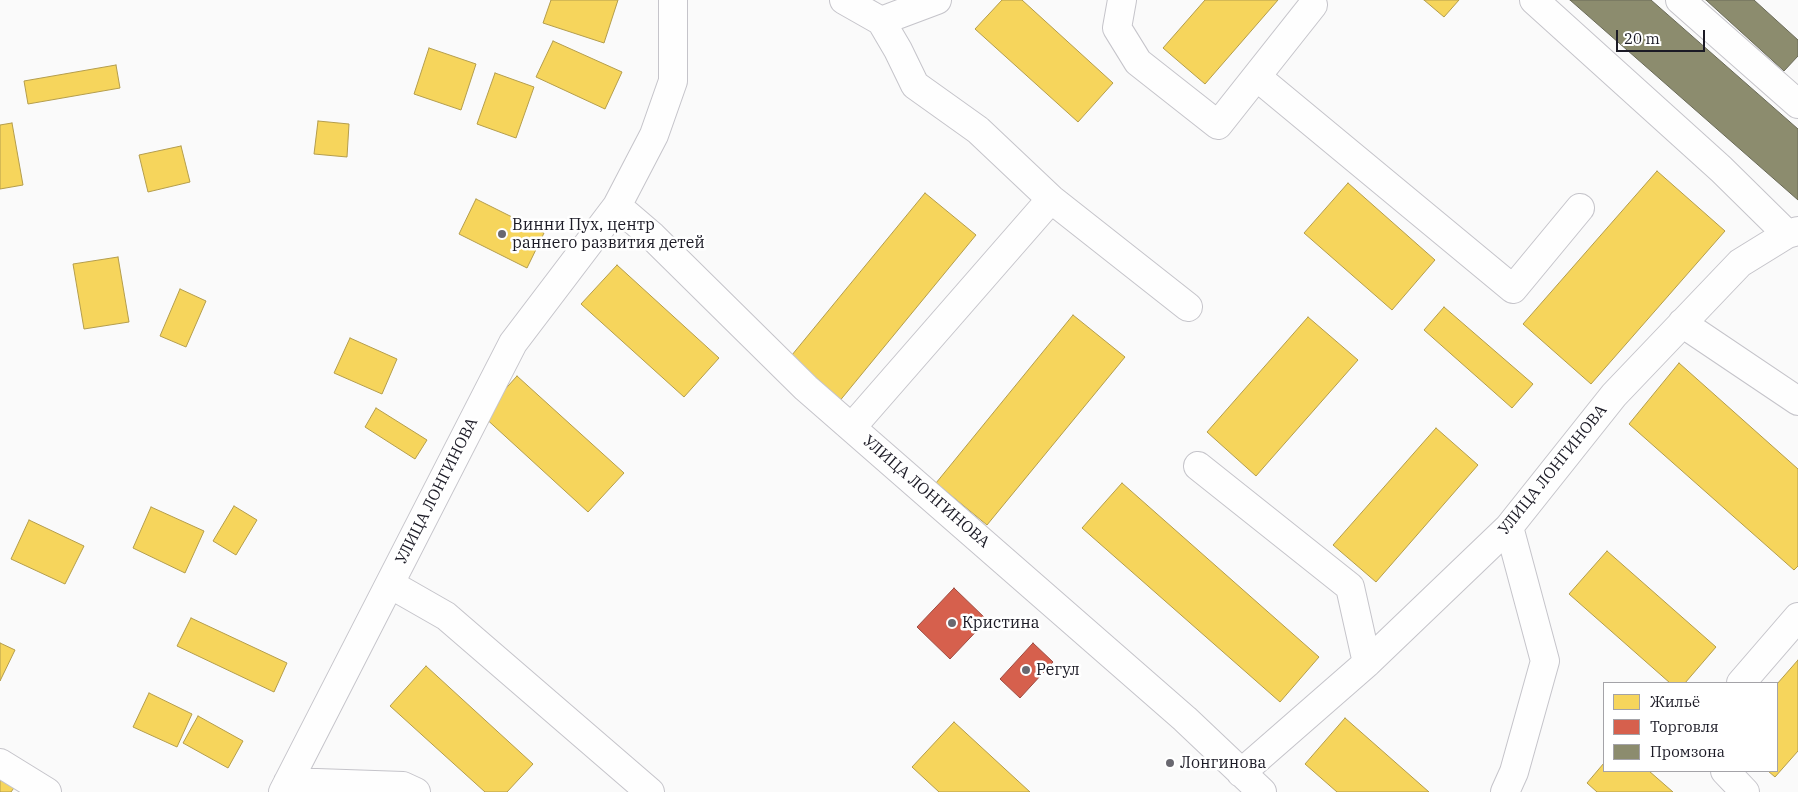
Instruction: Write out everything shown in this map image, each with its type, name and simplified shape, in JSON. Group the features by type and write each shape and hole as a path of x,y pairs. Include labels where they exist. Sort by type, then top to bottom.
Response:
{"street":[{"name":"УЛИЦА ЛОНГИНОВА","path":"286,787 514,343 617,206 654,135 673,80 673,0"},
{"path":"844,0 881,21 915,84 978,130 1051,199 1188,307"},
{"path":"881,21 937,0"},
{"path":"1122,0 1117,28 1138,62 1218,125 1313,5"},
{"path":"1534,0 1792,232"},
{"path":"1680,0 1798,104"},
{"path":"1257,77 1513,289 1580,208"},
{"path":"852,428 1051,199"},
{"name":"УЛИЦА ЛОНГИНОВА","path":"617,206 652,236 806,388 1185,719 1262,792"},
{"name":"УЛИЦА ЛОНГИНОВА","path":"1242,773 1367,663 1509,527 1614,394 1740,263 1792,232"},
{"path":"1682,323 1798,401"},
{"path":"1198,466 1350,587 1367,663"},
{"path":"1505,792 1514,772 1545,661 1509,527"},
{"path":"390,584 446,616 650,792"},
{"path":"1742,682 1798,617"},
{"path":"0,763 47,792"},
{"path":"1726,772 1745,792"},
{"path":"286,787 403,786 416,792"}],"building: Жильё":[{"path":"551,0 618,0 604,43 543,23"},
{"path":"1002,0 1022,0 1113,83 1078,122 975,29"},
{"path":"1205,0 1278,0 1205,84 1163,48"},
{"path":"1424,0 1459,0 1444,17"},
{"path":"553,41 622,72 605,109 536,77"},
{"path":"429,48 476,64 461,110 414,94"},
{"path":"116,65 120,88 28,104 24,81"},
{"path":"495,73 534,87 516,138 477,124"},
{"path":"318,121 349,124 347,157 314,154"},
{"path":"12,123 23,185 0,189 0,125"},
{"path":"181,146 190,182 148,192 139,155"},
{"path":"1657,171 1725,231 1591,384 1523,324"},
{"path":"1348,183 1435,260 1392,310 1304,233"},
{"path":"925,193 976,235 838,403 787,361"},
{"name":"Винни Пух, центр раннего развития детей","path":"476,199 544,233 527,268 459,234"},
{"path":"118,257 129,322 84,329 73,264"},
{"path":"617,265 719,358 684,397 581,304"},
{"path":"180,289 206,301 186,347 160,336"},
{"path":"1444,307 1533,384 1512,408 1424,330"},
{"path":"1073,315 1125,357 987,525 936,483"},
{"path":"1308,317 1358,360 1256,476 1207,432"},
{"path":"350,338 397,359 382,394 334,373"},
{"path":"1679,363 1798,469 1798,566 1794,570 1629,424"},
{"path":"517,376 624,473 588,512 482,415"},
{"path":"376,408 427,440 415,459 365,427"},
{"path":"1436,428 1478,465 1376,582 1333,545"},
{"path":"1122,483 1319,657 1280,702 1082,528"},
{"path":"234,506 257,520 236,555 213,541"},
{"path":"151,507 204,531 185,573 133,548"},
{"path":"29,520 84,546 65,584 11,559"},
{"path":"1607,551 1716,647 1686,682 1669,682 1569,594"},
{"path":"191,618 287,663 274,692 177,646"},
{"path":"0,643 15,650 0,681"},
{"path":"1798,660 1798,751 1775,777 1769,772 1778,772 1778,683"},
{"path":"426,666 533,764 507,792 485,792 390,706"},
{"path":"149,693 192,714 177,747 133,727"},
{"path":"198,716 243,741 228,768 183,743"},
{"path":"1345,718 1429,792 1337,792 1305,764"},
{"path":"954,722 1030,792 939,792 912,767"},
{"path":"1603,764 1603,772 1650,772 1673,792 1597,792 1587,783"},
{"path":"0,773 16,785 11,792 0,792"}],"building: Торговля":[{"name":"Кристина","path":"954,588 987,620 950,659 917,627"},
{"name":"Регул","path":"1033,643 1053,662 1020,698 1000,679"}],"building: Промзона":[{"path":"1570,0 1651,0 1798,129 1798,200"},
{"path":"1706,0 1754,0 1798,40 1798,56 1784,71"}],"place":[{"name":"Винни Пух, центр раннего развития детей","path":"502,234"},
{"name":"Кристина","path":"952,623"},
{"name":"Регул","path":"1026,670"},
{"name":"Лонгинова","path":"1170,763"}]}
